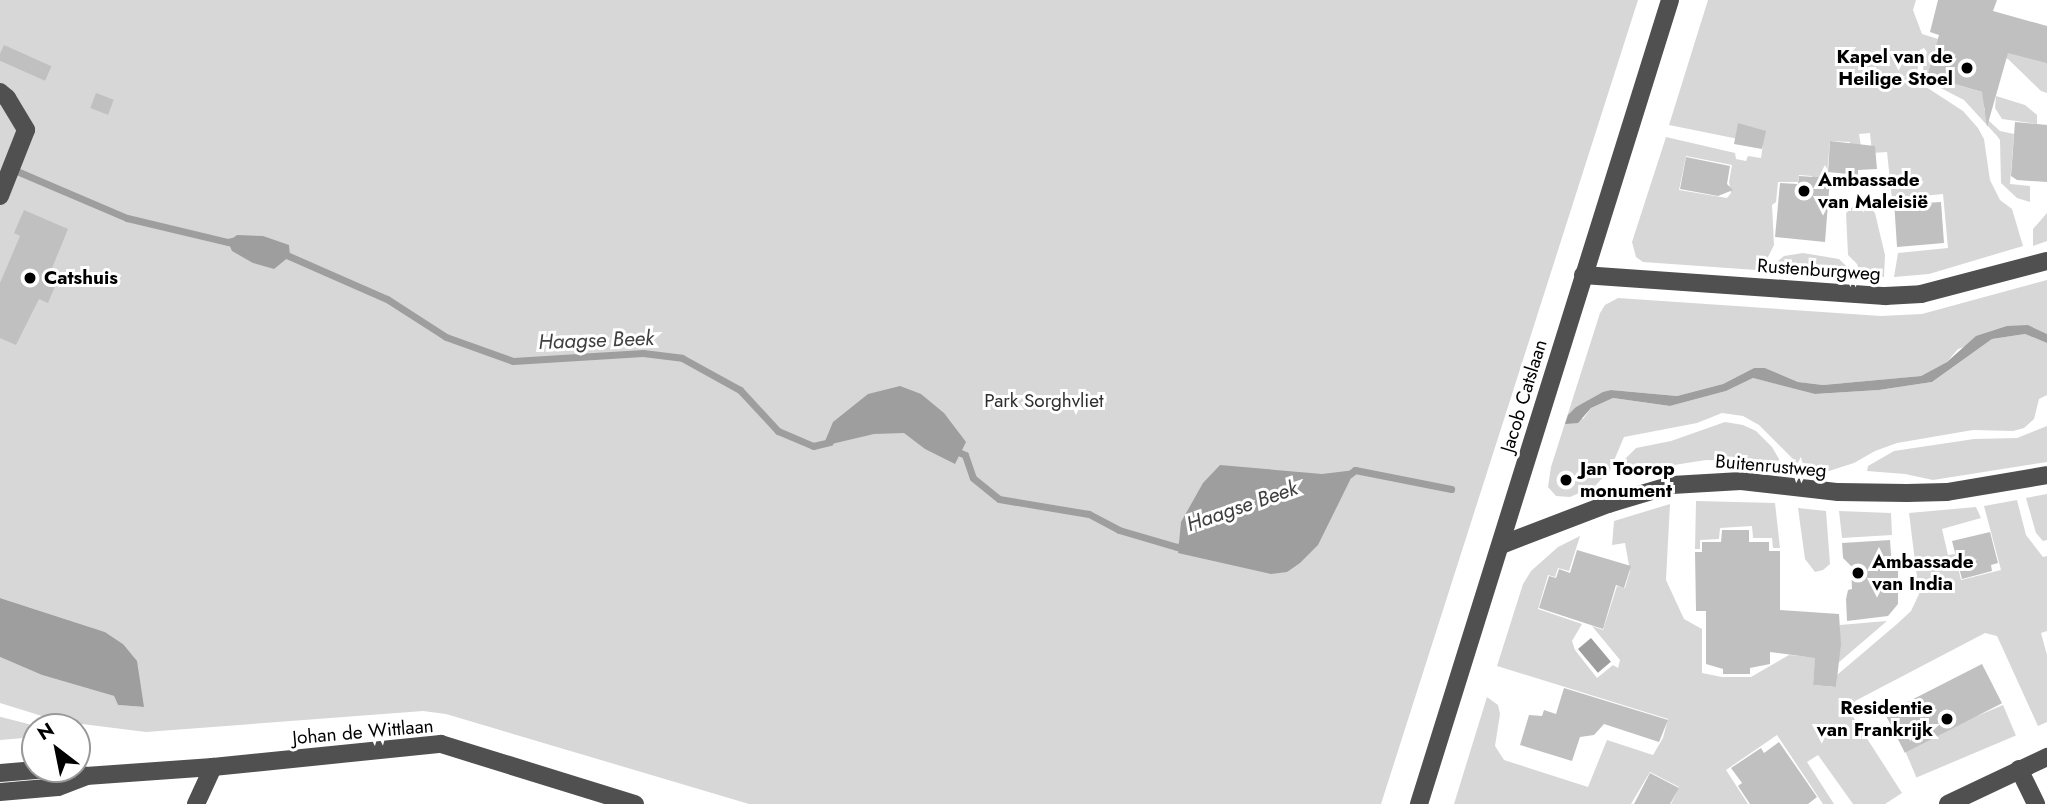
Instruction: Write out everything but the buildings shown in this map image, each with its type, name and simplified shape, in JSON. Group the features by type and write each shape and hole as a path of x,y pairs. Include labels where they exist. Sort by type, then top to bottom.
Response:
{"street":[{"name":"Jacob Catslaan","path":"1419,804 1670,0"},
{"path":"0,92 7,98 26,130 0,196"},
{"name":"Rustenburgweg","path":"1583,275 1885,296 1921,294 2047,261"},
{"name":"Buitenrustweg","path":"1500,545 1620,499 1672,485 1741,481 1838,492 1947,492 2047,474"},
{"name":"Johan de Wittlaan","path":"91,776 213,767 441,744 635,804"},
{"path":"1948,804 2047,757"},
{"path":"196,804 213,767"},
{"path":"2019,769 2036,804"},
{"name":"Johan de Wittlaan","path":"0,773 21,771"},
{"name":"Johan de Wittlaan","path":"0,792 58,787 68,783"}],"green space":[{"name":"Park Sorghvliet","path":"0,0 1638,0 1381,804 749,804 446,714 423,711 146,732 91,725 91,713 32,713 0,703 0,657 42,675 114,696 118,705 143,707 123,644 105,632 0,598"},
{"path":"1708,0 1916,0 1913,10 1922,34 1938,39 1927,76 1985,93 1984,109 1988,120 2000,131 2014,134 2010,184 2030,186 2030,202 2017,198 2001,183 2000,140 1997,136 1964,100 1925,80 1923,68 1927,52 1924,48 1920,50 1917,74 1920,83 1963,111 1978,128 1984,139 1990,180 2000,200 2012,209 2023,246 1929,274 1894,277 1898,253 1948,248 1943,194 1892,199 1887,152 1872,153 1870,133 1859,134 1862,153 1849,152 1850,142 1830,141 1826,185 1812,184 1812,176 1799,175 1798,182 1778,182 1776,202 1772,205 1774,245 1766,261 1756,270 1643,262 1636,257 1632,242 1666,137 1735,153 1736,159 1746,161 1748,156 1761,158 1763,144 1669,125","holes":["1686,156 1732,165 1729,182 1731,193 1727,198 1679,190"]},
{"path":"2047,39 2047,93 2041,91 2008,59 1983,52"},
{"path":"1996,96 2025,105 2037,115 2037,124 2002,119 1995,108"},
{"path":"1856,204 1869,206 1875,213 1885,255 1884,277 1861,276 1857,264 1848,255 1846,213"},
{"path":"2047,213 2047,241 2033,246 2033,229"},
{"path":"1803,253 1839,259 1846,266 1847,276 1771,271 1772,266 1784,256"},
{"path":"2047,280 2047,334 2028,325 1958,349 1947,362 1921,376 1823,385 1798,382 1765,368 1754,368 1723,384 1677,396 1611,390 1576,407 1573,412 1583,419 1591,408 1613,398 1670,406 1726,391 1753,378 1816,394 1879,390 1932,382 1992,339 2025,334 2047,343 2047,395 2039,399 2034,419 2024,428 2013,431 1973,430 1897,443 1854,463 1829,471 1802,468 1759,425 1743,416 1722,413 1697,423 1624,437 1610,470 1595,486 1570,497 1556,496 1548,487 1551,467 1600,313 1605,305 1618,298 1881,316 1922,314"},
{"path":"1725,422 1743,425 1756,431 1772,447 1779,459 1778,463 1706,460 1623,473 1624,460 1636,448 1671,441"},
{"path":"2047,426 2047,462 1933,480 1905,474 1867,471 1868,466 1894,451 1974,439 2017,438"},
{"path":"2047,494 2047,540 2043,541 2036,533 2026,498"},
{"path":"2017,500 2026,535 2043,557 2047,556 2047,631 2041,633 2047,655 2047,722 2038,726 1997,636 1985,633 1855,701 1850,712 1902,793 1885,804 1853,804 1818,755 1807,762 1834,804 1823,804 1777,735 1726,770 1748,804 1671,804 1679,787 1650,772 1631,804 1454,804 1487,697 1498,705 1500,714 1495,746 1504,760 1588,787 1607,740 1653,755 1663,738 1668,719 1497,666 1523,584 1531,571 1558,547 1580,536 1569,571 1558,568 1555,577 1548,575 1538,609 1582,624 1572,641 1575,650 1597,678 1613,665 1618,668 1620,660 1592,626 1603,630 1617,586 1625,588 1630,571 1625,543 1612,545 1614,521 1670,504 1666,580 1684,619 1702,629 1702,673 1722,677 1751,677 1789,655 1811,657 1840,645 1840,625 1887,621 1838,663 1815,662 1813,685 1836,687 1837,675 1911,611 1919,594 1909,513 1976,507 1981,518 1942,529 1948,555 1955,554 1961,580 2001,570 1984,506"},
{"path":"1696,501 1775,503 1780,548 1773,548 1772,538 1753,538 1752,526 1720,528 1719,539 1700,540 1700,549 1695,549"},
{"path":"1798,508 1826,511 1830,564 1823,570 1815,572 1805,559"},
{"path":"1839,511 1891,513 1892,535 1842,538"},
{"path":"2003,705 2016,735 1916,778 1904,747"},
{"path":"0,717 21,722 21,738 0,740"}],"water":[{"path":"237,235 263,236 289,245 290,256 274,269 253,263 232,251 228,242"},
{"path":"2028,325 2047,334 2047,343 2025,334 1992,339 1932,382 1879,390 1815,394 1753,378 1726,391 1670,406 1613,398 1591,408 1578,423 1565,424 1568,415 1576,407 1603,392 1611,390 1677,396 1723,384 1754,368 1765,368 1798,382 1823,385 1921,376 1947,362 1976,336 2007,326"},
{"path":"900,386 921,394 944,413 966,442 955,464 925,449 904,433 874,434 823,446 833,422 868,394"},
{"path":"1220,465 1322,474 1355,470 1318,545 1287,572 1271,574 1178,553 1181,522 1203,483"},
{"path":"0,598 105,632 123,644 137,661 144,707 118,705 114,696 42,675 0,657"},
{"path":"1591,638 1611,662 1598,673 1578,649"}],"waterway":[{"name":"Haagse Beek","path":"19,172 127,218 228,242 237,240"},
{"name":"Haagse Beek","path":"282,253 387,299 446,337 513,361 643,353 682,358 740,390 778,431 813,446 830,442"},
{"name":"Haagse Beek","path":"954,450 965,455 973,478 999,499 1089,514 1119,530 1177,547 1186,545"},
{"name":"Haagse Beek","path":"1350,474 1355,470 1451,489"}],"place":[{"name":"Kapel van de Heilige Stoel","path":"1967,68"},
{"name":"Ambassade van Maleisië","path":"1804,191"},
{"name":"Catshuis","path":"30,278"},
{"name":"Jan Toorop monument","path":"1566,480"},
{"name":"Ambassade van India","path":"1858,573"},
{"name":"Residentie van Frankrijk","path":"1947,719"}]}
